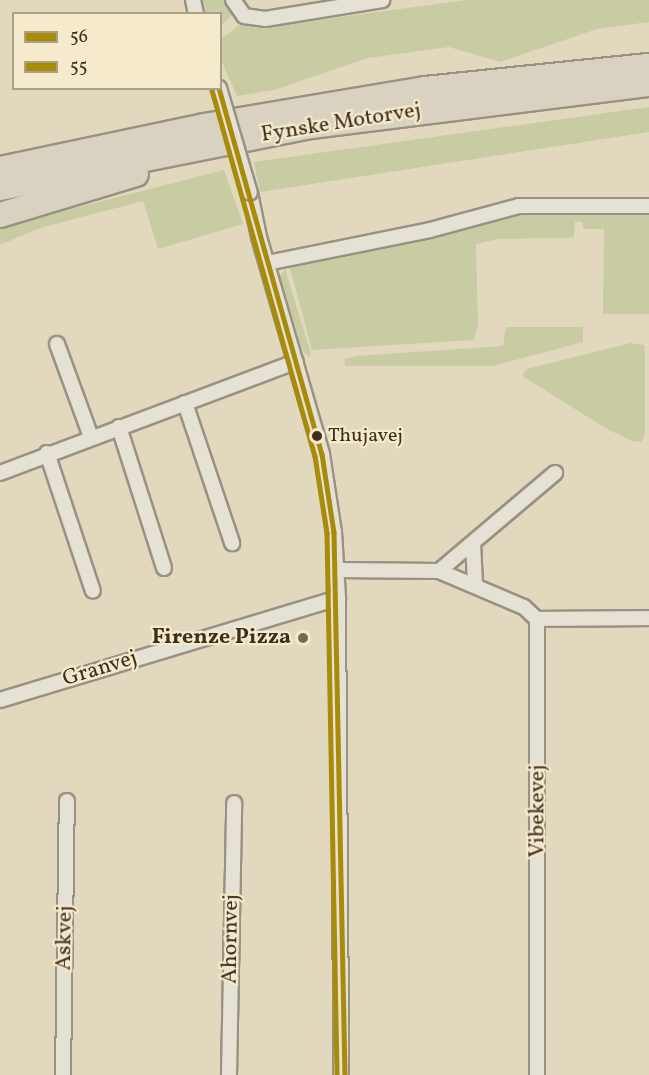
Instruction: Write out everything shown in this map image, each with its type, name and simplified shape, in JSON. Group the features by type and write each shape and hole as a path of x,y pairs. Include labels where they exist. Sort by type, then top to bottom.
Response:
{"highway":[{"name":"Fynske Motorvej","path":"0,169 204,126 425,89 649,66"},
{"name":"Fynske Motorvej","path":"0,188 208,144 451,106 649,84"},
{"path":"0,215 145,171 451,106"},
{"path":"0,153 118,132 204,126"}],"street":[{"path":"233,0 237,10 253,19 338,3 382,0"},
{"path":"220,90 322,454 338,570 343,1075"},
{"path":"267,263 430,230 519,206 649,206"},
{"path":"57,344 91,437"},
{"path":"0,473 47,453 296,362"},
{"path":"186,403 232,543"},
{"path":"118,427 164,568"},
{"path":"47,453 93,591"},
{"path":"439,571 555,473"},
{"path":"473,543 475,584"},
{"path":"338,570 439,571 475,584 524,607 537,619 649,618"},
{"name":"Granvej","path":"0,700 338,598"},
{"name":"Vibekevej","path":"537,619 537,1075"},
{"name":"Askvej","path":"63,1075 67,801"},
{"name":"Ahornvej","path":"229,1075 234,803"}],"green space":[{"path":"201,0 226,0 233,15 222,24 222,12 205,12"},
{"path":"466,0 649,0 649,22 597,29 500,62 449,47 368,58 274,90 237,96 222,62 222,38 241,24 259,28"},
{"path":"649,107 649,132 260,192 254,162"},
{"path":"224,170 243,224 158,249 143,201 40,228 0,245 0,227"},
{"path":"557,210 649,213 649,314 603,314 604,229 583,229 583,222 575,222 574,237 570,238 498,239 476,244 478,327 473,340 312,350 289,265 408,241 520,213"},
{"path":"285,269 311,354 309,357 302,350 280,276"},
{"path":"506,327 583,327 583,342 493,366 345,366 344,359 357,356 503,346"},
{"path":"630,343 644,345 645,435 641,442 632,441 607,429 522,376 526,369"}],"transit line":[{"name":"55","path":"212,90 315,456 327,533 337,1075"},
{"name":"56","path":"220,90 322,454 334,532 345,1075"}],"place":[{"name":"Thujavej","path":"317,436"},
{"name":"Firenze Pizza","path":"303,638"}]}
